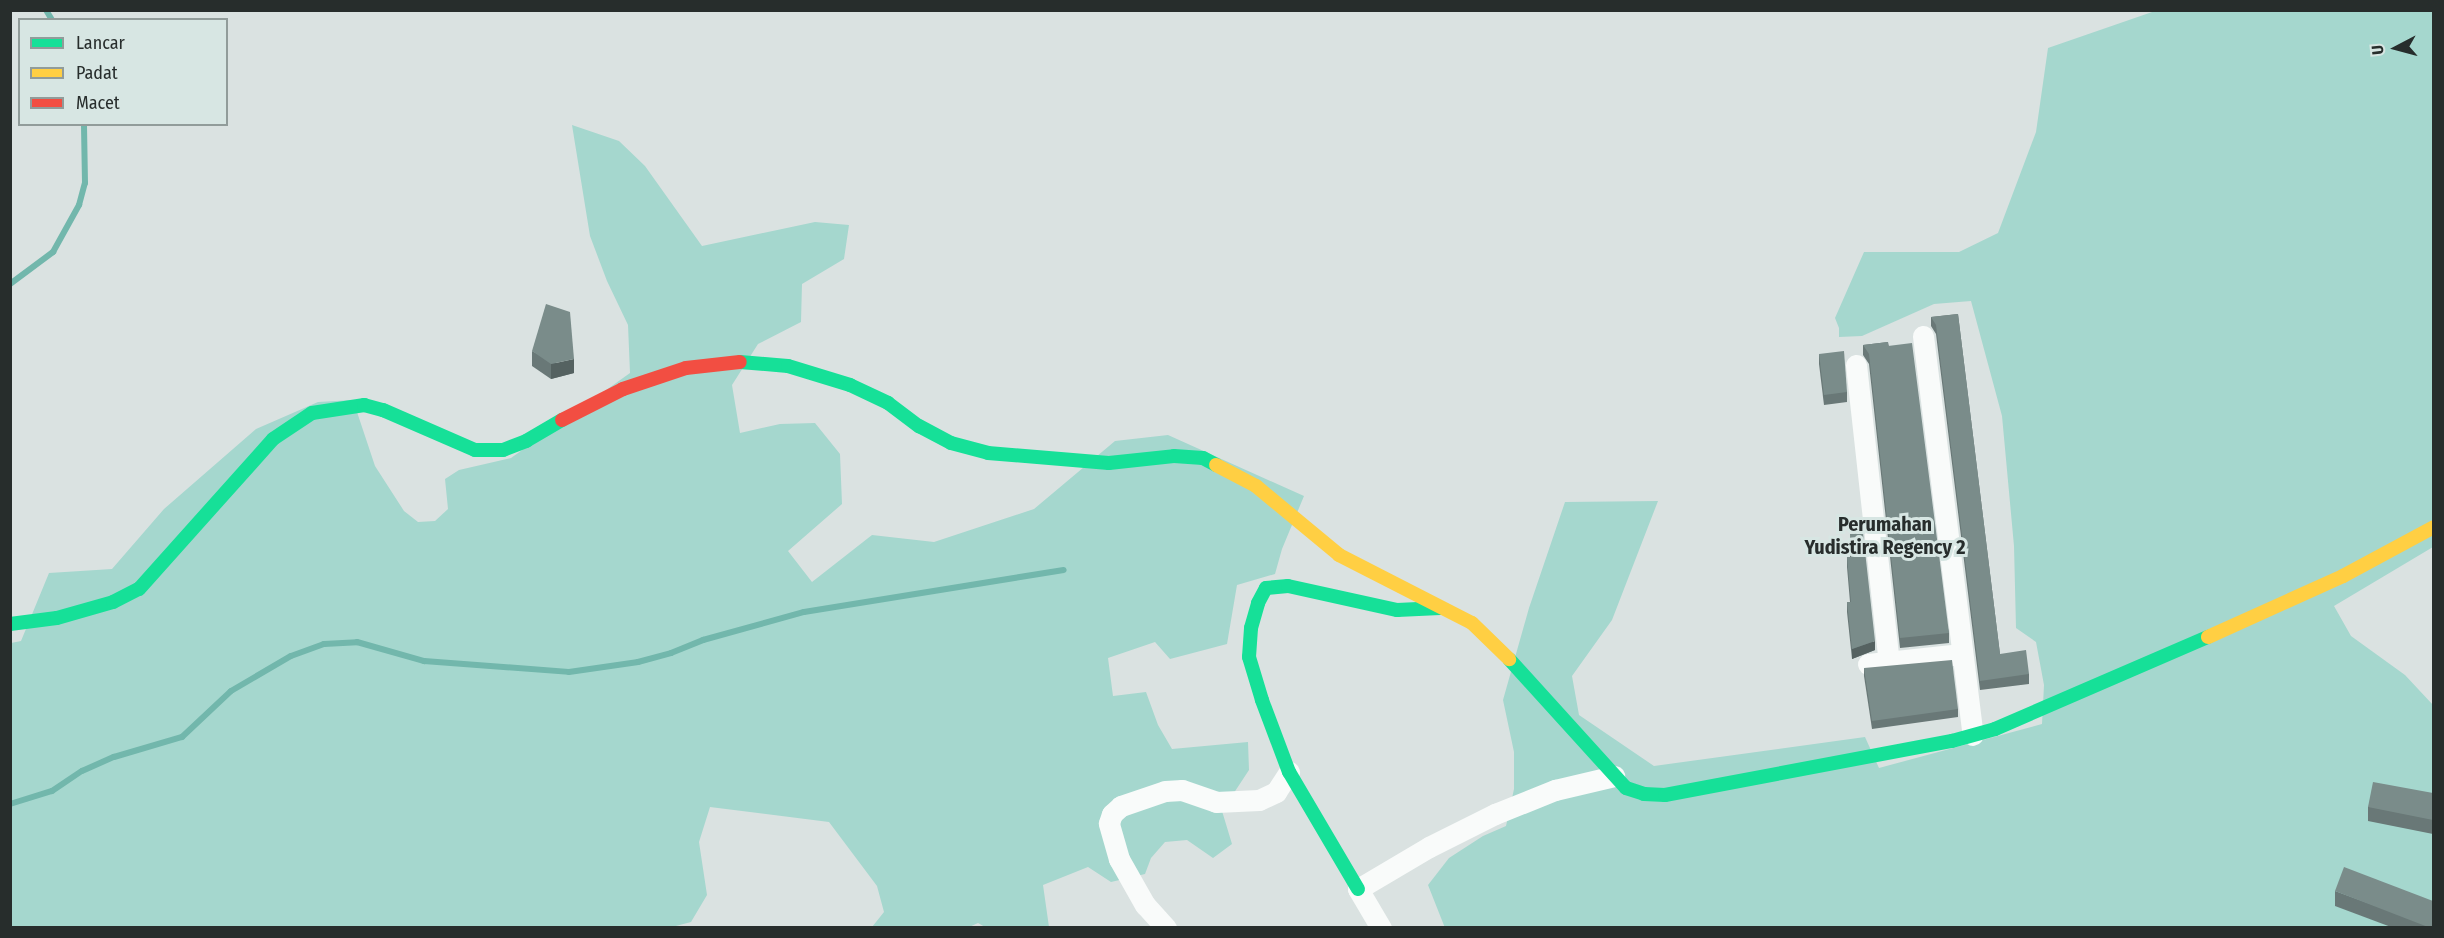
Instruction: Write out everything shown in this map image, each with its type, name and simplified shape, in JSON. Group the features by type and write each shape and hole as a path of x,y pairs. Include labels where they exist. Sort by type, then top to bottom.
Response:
{"street":[{"path":"1923,336 1961,654 1973,735"},
{"path":"10,624 57,618 113,602 140,589 273,439 312,412 364,405 383,410 475,450 503,450 526,441 582,408 623,389 686,368 742,362 788,366 819,374 888,404 919,426 951,443 988,453 1109,463 1174,456 1203,458 1256,486 1339,555 1472,623 1503,651 1626,788 1644,794 1689,792 1995,729 2055,705 2343,576 2433,527"},
{"path":"1856,365 1879,663 1961,654"},
{"path":"1381,927 1342,867 1289,772 1250,657 1251,627 1258,603 1266,588 1288,585 1303,587 1365,605 1397,610 1446,608"},
{"path":"1166,927 1145,905 1119,859 1109,824 1112,814 1122,806 1165,791 1182,790 1216,801 1259,800 1276,792 1289,772"},
{"path":"1358,889 1430,847 1495,814 1555,790 1614,776"}],"green space":[{"path":"2155,11 2433,11 2433,547 2334,606 2351,636 2405,675 2433,705 2433,927 1445,928 1428,885 1449,858 1483,836 1506,826 1514,789 1514,752 1503,700 1529,608 1565,502 1658,501 1612,620 1572,676 1579,715 1654,766 1865,737 1879,768 2042,724 2044,685 2036,642 2016,628 2014,546 2002,416 1971,301 1934,304 1862,336 1839,337 1839,328 1835,318 1864,252 1959,252 1998,233 2036,132 2048,48"},
{"path":"572,125 619,141 645,166 702,246 815,222 849,225 844,259 802,284 801,322 758,344 732,385 740,433 780,424 815,423 840,454 842,504 788,551 812,582 872,535 934,542 1034,509 1115,441 1168,435 1304,496 1282,549 1275,574 1237,585 1227,644 1170,659 1155,642 1108,658 1113,696 1146,692 1158,725 1172,749 1248,742 1249,770 1222,811 1232,844 1213,858 1187,840 1165,842 1151,858 1145,874 1111,882 1088,867 1043,885 1049,927 985,927 978,923 967,928 872,927 884,912 877,886 829,822 710,807 699,842 707,895 691,922 672,927 11,928 11,643 21,641 49,573 112,569 164,509 256,429 318,402 353,400 375,466 404,511 418,522 435,521 448,509 445,479 459,470 511,458 630,373 628,325 607,281 590,236"}],"building":[{"path":"546,304 570,312 574,359 551,364 532,351"},
{"path":"1958,314 2000,654 2026,650 2029,674 1980,681 1936,325 1931,317"},
{"path":"1888,342 1888,346 1912,343 1949,633 1900,638 1869,354 1863,345"},
{"path":"1844,351 1847,392 1824,395 1819,354"},
{"path":"1863,533 1875,641 1852,649 1847,602 1851,602 1847,557 1851,557 1850,534"},
{"path":"1952,660 1958,709 1872,721 1864,668"},
{"path":"2373,782 2433,793 2433,820 2368,807"},
{"path":"2344,867 2433,901 2433,927 2335,891"}],"waterway":[{"path":"46,10 51,18"},
{"path":"10,284 53,252 79,205 85,183 84,126"},
{"path":"10,804 52,791 82,771 114,757 182,737 231,691 291,656 324,644 357,642 424,661 569,672 638,662 671,653 703,640 804,612 1064,570"}],"traffic: fast":[{"path":"740,362 788,366 850,385 888,403 919,426 951,443 988,453 1109,463 1174,456 1203,458 1216,465"},
{"path":"10,624 57,618 113,602 139,589 273,439 312,413 364,405 383,410 475,450 503,450 526,441 562,420"},
{"path":"1358,889 1289,772 1262,700 1249,657 1251,628 1258,603 1266,588 1288,586 1397,610 1440,608"},
{"path":"1509,659 1626,788 1644,794 1665,795 1952,741 1995,729 2208,637"}],"traffic: slow":[{"path":"1216,465 1256,486 1339,555 1472,623 1509,659"},
{"path":"2208,637 2343,576 2434,527"}],"traffic: jam":[{"path":"562,420 623,389 686,368 740,362"}],"district":[{"name":"Perumahan Yudistira Regency 2","path":"1885,536"}]}
